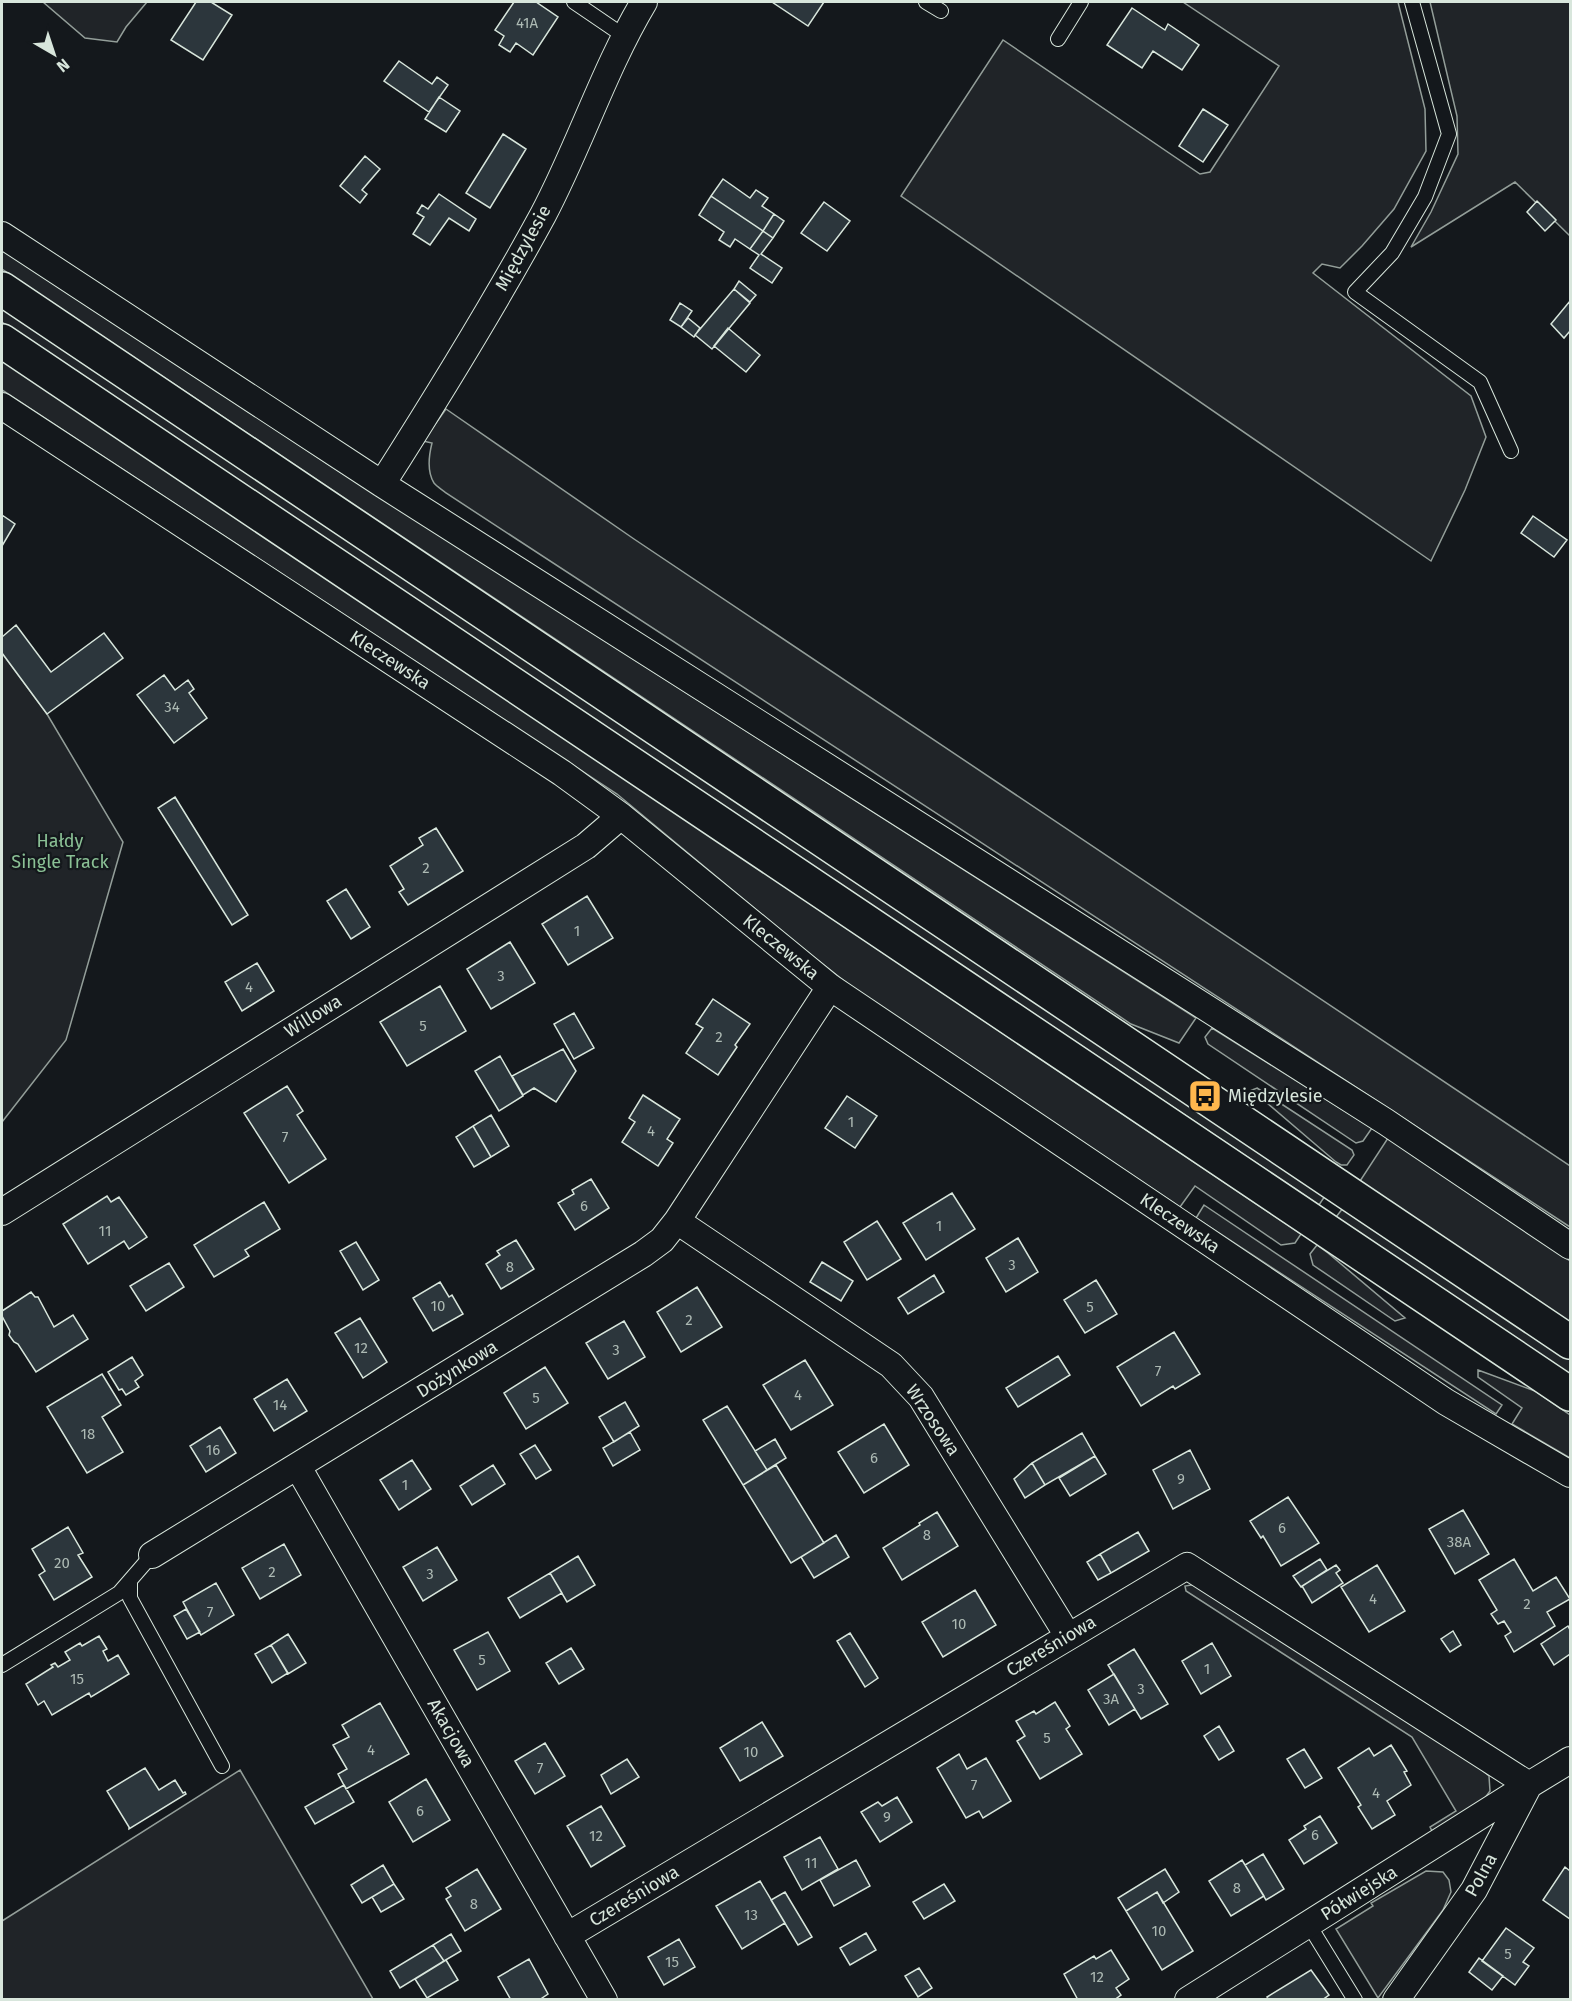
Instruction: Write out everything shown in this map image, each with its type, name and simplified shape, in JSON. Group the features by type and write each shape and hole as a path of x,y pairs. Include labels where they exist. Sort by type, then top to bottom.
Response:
{"main road":[{"path":"2,289 1570,1342"},
{"path":"2,341 1570,1394"}],"street":[{"name":"Międzylesie","path":"382,484 444,386 543,214 624,36 644,2"},
{"path":"2,235 382,484 1386,1122 1570,1246"},
{"name":"Kleczewska","path":"2,406 562,773 621,816 830,987 1446,1402 1570,1474"},
{"name":"Willowa","path":"2,1212 586,846 621,816"},
{"name":"Dożynkowa","path":"152,1555 643,1254 662,1240 677,1221 830,987"},
{"name":"Wrzosowa","path":"677,1221 891,1365 907,1381 921,1397 1068,1636"},
{"name":"Akacjowa","path":"298,1467 604,2000"},
{"name":"Czereśniowa","path":"567,1936 1187,1566 1529,1785"},
{"path":"1529,1785 1570,1761"},
{"name":"Półwiejska","path":"1188,2000 1529,1785"},
{"name":"Polna","path":"1395,2000 1474,1890 1529,1785"}],"lane":[{"path":"574,2 624,36"},
{"path":"926,2 941,11"},
{"path":"1058,39 1081,2"},
{"path":"1412,2 1449,134 1425,197 1392,252 1355,292 1480,382 1511,451"},
{"name":"Dożynkowa","path":"2,1665 118,1593 152,1555"},
{"path":"130,1581 130,1598 222,1766"},
{"path":"1309,1925 1355,2000"}],"green space":[{"path":"43,2 147,2 117,42 85,38"},
{"path":"1183,2 1398,2 1425,109 1426,151 1394,209 1362,246 1340,268 1322,264 1313,273 1471,396 1486,437 1465,490 1431,561 901,196 1003,40 1200,174 1210,172 1279,66"},
{"path":"1430,2 1570,2 1570,236 1515,182 1411,247 1431,212 1458,154 1457,116"},
{"path":"2,250 334,468 1196,1018 1179,1043 1131,1024 2,269"},
{"path":"2,309 1325,1196 1319,1205 2,322"},
{"path":"2,360 1301,1234 1295,1243 1281,1245 1195,1186 1180,1207 861,994 617,794 2,390"},
{"path":"446,409 634,539 1570,1166 1570,1227 446,493 434,483 430,474 429,458 432,443 423,441"},
{"name":"Hałdy Single Track","path":"2,653 47,714 123,842 66,1040 2,1122"},
{"path":"1212,1028 1372,1128 1363,1141 1356,1143 1208,1044 1205,1037"},
{"path":"1257,1088 1352,1150 1354,1155 1347,1165 1336,1162 1252,1090"},
{"path":"1388,1138 1570,1261 1570,1323 1360,1181"},
{"path":"1204,1205 1502,1405 1496,1414 1196,1218"},
{"path":"1343,1208 1570,1360 1570,1374 1336,1217"},
{"path":"1317,1245 1405,1318 1395,1321 1313,1265 1310,1254"},
{"path":"1478,1370 1535,1391 1570,1415 1570,1458 1512,1424 1522,1408 1478,1377"},
{"path":"1197,1584 1477,1766 1489,1776 1490,1791 1482,1802 1433,1833 1430,1827 1456,1811 1412,1737 1186,1591 1185,1586"},
{"path":"240,1770 373,1999 2,1999 2,1921"},
{"path":"1426,1871 1443,1872 1449,1880 1451,1892 1443,1910 1378,1998 1336,1929 1373,1906 1371,1903"}],"building":[{"path":"196,2 211,2 232,15 203,60 171,40"},
{"path":"514,2 536,2 558,17 533,55 516,43 510,52 499,45 504,36 495,30"},
{"path":"772,2 824,2 808,26"},
{"path":"1132,8 1165,30 1168,24 1199,45 1182,70 1153,51 1142,68 1107,45"},
{"path":"399,61 432,84 437,77 448,85 429,112 384,81"},
{"path":"439,97 460,111 446,132 425,119"},
{"path":"1203,109 1228,125 1203,162 1179,146"},
{"path":"503,134 526,149 490,208 466,193"},
{"path":"365,156 380,169 362,190 367,194 360,203 340,186"},
{"path":"723,179 750,198 756,190 768,198 762,206 774,214 763,231 711,196"},
{"path":"439,194 476,219 469,231 449,218 430,245 413,234 424,217 417,213 422,205 428,209"},
{"path":"711,196 763,231 750,249 735,239 730,247 719,240 724,232 699,215"},
{"path":"1537,201 1556,220 1545,231 1527,212"},
{"path":"824,202 850,221 827,251 801,233"},
{"path":"774,214 784,221 773,238 763,231"},
{"path":"763,231 773,238 761,254 782,268 772,283 750,268 759,255 750,249"},
{"path":"739,281 756,295 750,302 734,289"},
{"path":"734,289 750,303 712,349 695,335"},
{"path":"1570,301 1570,331 1564,338 1551,324"},
{"path":"680,303 692,311 681,327 670,320"},
{"path":"688,318 700,328 694,337 681,327"},
{"path":"728,328 760,355 746,372 714,346"},
{"path":"2,515 15,524 2,546"},
{"path":"1533,516 1567,540 1554,557 1521,533"},
{"path":"16,625 51,672 104,633 123,658 47,714 2,653 2,637"},
{"path":"164,675 175,690 188,680 194,689 189,693 207,718 174,743 137,695"},
{"path":"175,797 248,915 232,925 158,808"},
{"path":"436,828 463,871 408,905 399,892 404,889 390,866 423,845 419,838"},
{"path":"346,889 370,927 351,939 327,901"},
{"path":"587,896 613,938 568,965 542,924"},
{"path":"510,942 535,983 491,1009 467,969"},
{"path":"257,963 274,991 242,1011 225,982"},
{"path":"440,986 466,1031 407,1066 380,1022"},
{"path":"713,999 750,1024 718,1075 686,1053 703,1028 696,1024"},
{"path":"574,1013 594,1048 574,1059 554,1024"},
{"path":"563,1049 576,1071 556,1102 534,1088 523,1095 512,1076"},
{"path":"500,1056 523,1096 499,1111 475,1071"},
{"path":"287,1086 303,1111 297,1115 326,1159 289,1183 244,1113"},
{"path":"643,1095 680,1119 667,1139 673,1143 658,1166 622,1142 635,1122 629,1118"},
{"path":"847,1096 877,1116 855,1148 825,1128"},
{"path":"491,1115 509,1146 491,1157 473,1126"},
{"path":"473,1126 491,1157 474,1167 456,1137"},
{"path":"591,1179 609,1208 575,1230 558,1203 574,1194 572,1190"},
{"path":"952,1193 975,1229 926,1260 903,1223"},
{"path":"107,1196 111,1202 119,1197 147,1237 129,1249 124,1241 88,1264 63,1224"},
{"path":"264,1202 280,1229 245,1250 249,1256 214,1277 194,1245"},
{"path":"877,1221 901,1259 867,1280 844,1242"},
{"path":"1018,1238 1038,1272 1006,1292 986,1258"},
{"path":"516,1240 534,1269 501,1289 486,1264 500,1255 497,1251"},
{"path":"356,1242 379,1280 363,1290 340,1251"},
{"path":"822,1262 853,1281 841,1301 810,1282"},
{"path":"169,1263 184,1287 146,1311 130,1286"},
{"path":"934,1275 944,1292 908,1314 898,1298"},
{"path":"1096,1280 1117,1314 1085,1333 1064,1300"},
{"path":"440,1282 449,1297 452,1295 463,1314 433,1331 413,1298"},
{"path":"697,1287 722,1327 681,1352 657,1312"},
{"path":"31,1292 38,1297 54,1327 73,1315 88,1339 36,1372 18,1344 9,1335 10,1331 2,1316 2,1311"},
{"path":"360,1318 387,1362 363,1378 335,1333"},
{"path":"624,1321 645,1357 608,1379 586,1343"},
{"path":"1174,1332 1200,1374 1175,1389 1173,1386 1141,1406 1117,1367"},
{"path":"1058,1356 1070,1375 1018,1407 1006,1388"},
{"path":"132,1357 143,1375 135,1381 139,1387 126,1395 122,1389 119,1390 108,1372"},
{"path":"805,1360 833,1405 791,1430 763,1385"},
{"path":"545,1367 568,1403 526,1429 504,1393"},
{"path":"102,1374 121,1405 102,1417 123,1452 87,1473 47,1407"},
{"path":"287,1379 307,1411 274,1431 254,1399"},
{"path":"625,1402 639,1426 614,1442 599,1417"},
{"path":"727,1406 767,1470 743,1485 703,1420"},
{"path":"884,1424 909,1465 864,1493 838,1452"},
{"path":"220,1427 236,1453 206,1472 190,1446"},
{"path":"630,1432 640,1450 613,1466 603,1448"},
{"path":"1082,1433 1095,1456 1045,1485 1032,1463"},
{"path":"775,1439 786,1458 767,1470 755,1451"},
{"path":"535,1445 551,1470 536,1479 520,1454"},
{"path":"1190,1450 1210,1489 1173,1509 1153,1470"},
{"path":"1095,1456 1106,1474 1070,1496 1059,1478"},
{"path":"412,1460 431,1489 399,1510 380,1480"},
{"path":"1032,1463 1045,1485 1025,1498 1014,1479"},
{"path":"493,1465 505,1484 472,1505 460,1486"},
{"path":"776,1465 824,1543 791,1563 743,1485"},
{"path":"1288,1497 1319,1543 1281,1566 1263,1536 1261,1538 1250,1521"},
{"path":"1463,1510 1489,1554 1455,1574 1429,1529"},
{"path":"937,1512 958,1546 902,1580 883,1548"},
{"path":"68,1527 83,1553 78,1555 92,1577 54,1600 39,1575 45,1571 32,1549"},
{"path":"1138,1532 1149,1551 1111,1573 1100,1554"},
{"path":"836,1535 849,1557 814,1578 801,1557"},
{"path":"284,1544 301,1575 260,1599 242,1568"},
{"path":"437,1547 457,1580 423,1601 403,1567"},
{"path":"1100,1554 1111,1573 1098,1580 1087,1562"},
{"path":"578,1556 595,1585 567,1602 550,1573"},
{"path":"1320,1559 1327,1570 1301,1587 1293,1576"},
{"path":"1514,1559 1533,1591 1556,1577 1570,1599 1547,1612 1555,1626 1514,1652 1505,1636 1511,1632 1504,1621 1498,1624 1491,1614 1497,1610 1479,1580"},
{"path":"1336,1565 1340,1570 1336,1573 1343,1583 1312,1603 1302,1586"},
{"path":"1377,1565 1405,1611 1369,1632 1341,1587"},
{"path":"550,1573 562,1593 520,1618 508,1598"},
{"path":"216,1583 234,1615 201,1635 183,1602"},
{"path":"975,1590 996,1625 943,1657 922,1622"},
{"path":"186,1609 200,1632 187,1639 174,1616"},
{"path":"1568,1626 1570,1654 1554,1665 1541,1644"},
{"path":"1453,1631 1461,1645 1450,1652 1441,1639"},
{"path":"488,1632 510,1671 477,1690 454,1650"},
{"path":"850,1633 878,1678 865,1687 837,1641"},
{"path":"288,1634 306,1663 288,1674 271,1645"},
{"path":"99,1636 107,1649 103,1651 108,1661 118,1655 129,1674 91,1697 89,1693 52,1715 44,1701 38,1705 26,1684 53,1667 51,1665 55,1663 58,1667 70,1660 65,1652 80,1643 82,1646"},
{"path":"1212,1643 1231,1676 1201,1694 1182,1661"},
{"path":"271,1645 288,1673 272,1683 255,1654"},
{"path":"571,1648 584,1669 559,1684 546,1663"},
{"path":"1134,1649 1168,1704 1141,1719 1108,1665"},
{"path":"1114,1674 1135,1709 1109,1725 1088,1690"},
{"path":"1055,1702 1070,1726 1066,1729 1082,1754 1040,1779 1017,1741 1025,1736 1016,1721 1034,1711 1036,1714"},
{"path":"380,1703 409,1754 346,1789 338,1774 347,1769 333,1745 349,1737 342,1725"},
{"path":"762,1722 783,1756 740,1781 720,1748"},
{"path":"1219,1726 1234,1751 1219,1760 1204,1736"},
{"path":"545,1743 565,1776 535,1794 515,1761"},
{"path":"1391,1745 1407,1771 1404,1772 1411,1785 1387,1801 1395,1815 1372,1829 1358,1807 1361,1805 1338,1768 1369,1748 1374,1756"},
{"path":"1304,1749 1322,1778 1305,1788 1287,1759"},
{"path":"959,1754 967,1769 986,1758 1011,1801 983,1818 979,1811 966,1818 937,1768"},
{"path":"627,1759 639,1777 611,1794 601,1775"},
{"path":"145,1768 159,1790 175,1780 186,1794 129,1829 107,1791"},
{"path":"426,1779 450,1820 413,1842 389,1802"},
{"path":"344,1785 354,1802 315,1824 305,1807"},
{"path":"897,1797 912,1822 880,1842 861,1812 878,1802 882,1806"},
{"path":"601,1806 625,1846 591,1867 567,1826"},
{"path":"1320,1816 1337,1843 1304,1864 1289,1840 1306,1829 1304,1826"},
{"path":"820,1837 838,1869 802,1890 784,1857"},
{"path":"1263,1854 1284,1889 1266,1900 1245,1865"},
{"path":"856,1860 870,1886 834,1906 820,1880"},
{"path":"1242,1860 1264,1896 1231,1916 1209,1881"},
{"path":"383,1865 394,1884 362,1903 351,1885"},
{"path":"1565,1867 1570,1871 1570,1919 1543,1900"},
{"path":"477,1869 501,1909 465,1931 446,1899 451,1896 446,1888"},
{"path":"1165,1869 1179,1892 1163,1903 1157,1892 1126,1911 1118,1898"},
{"path":"760,1881 785,1923 742,1949 716,1906"},
{"path":"394,1884 404,1899 381,1912 372,1897"},
{"path":"944,1884 955,1901 924,1919 913,1902"},
{"path":"785,1892 812,1937 798,1945 771,1900"},
{"path":"1157,1892 1193,1951 1162,1970 1126,1911"},
{"path":"1506,1928 1534,1948 1523,1962 1529,1966 1515,1985 1482,1961"},
{"path":"866,1933 876,1950 850,1965 840,1948"},
{"path":"451,1934 461,1951 444,1961 433,1945"},
{"path":"679,1939 695,1967 664,1985 648,1957"},
{"path":"433,1945 444,1961 400,1988 390,1971"},
{"path":"1111,1950 1129,1979 1116,1988 1121,1995 1114,2000 1078,2000 1064,1974 1094,1956 1096,1959"},
{"path":"1479,1958 1503,1976 1492,1990 1469,1972"},
{"path":"529,1959 548,1994 539,2000 511,2000 498,1977"},
{"path":"446,1960 458,1980 427,1998 415,1979"},
{"path":"919,1968 932,1988 918,1997 905,1976"},
{"path":"1311,1970 1329,1995 1322,2000 1269,2000 1267,1997"}],"place":[{"name":"Międzylesie","path":"1205,1096"}]}
